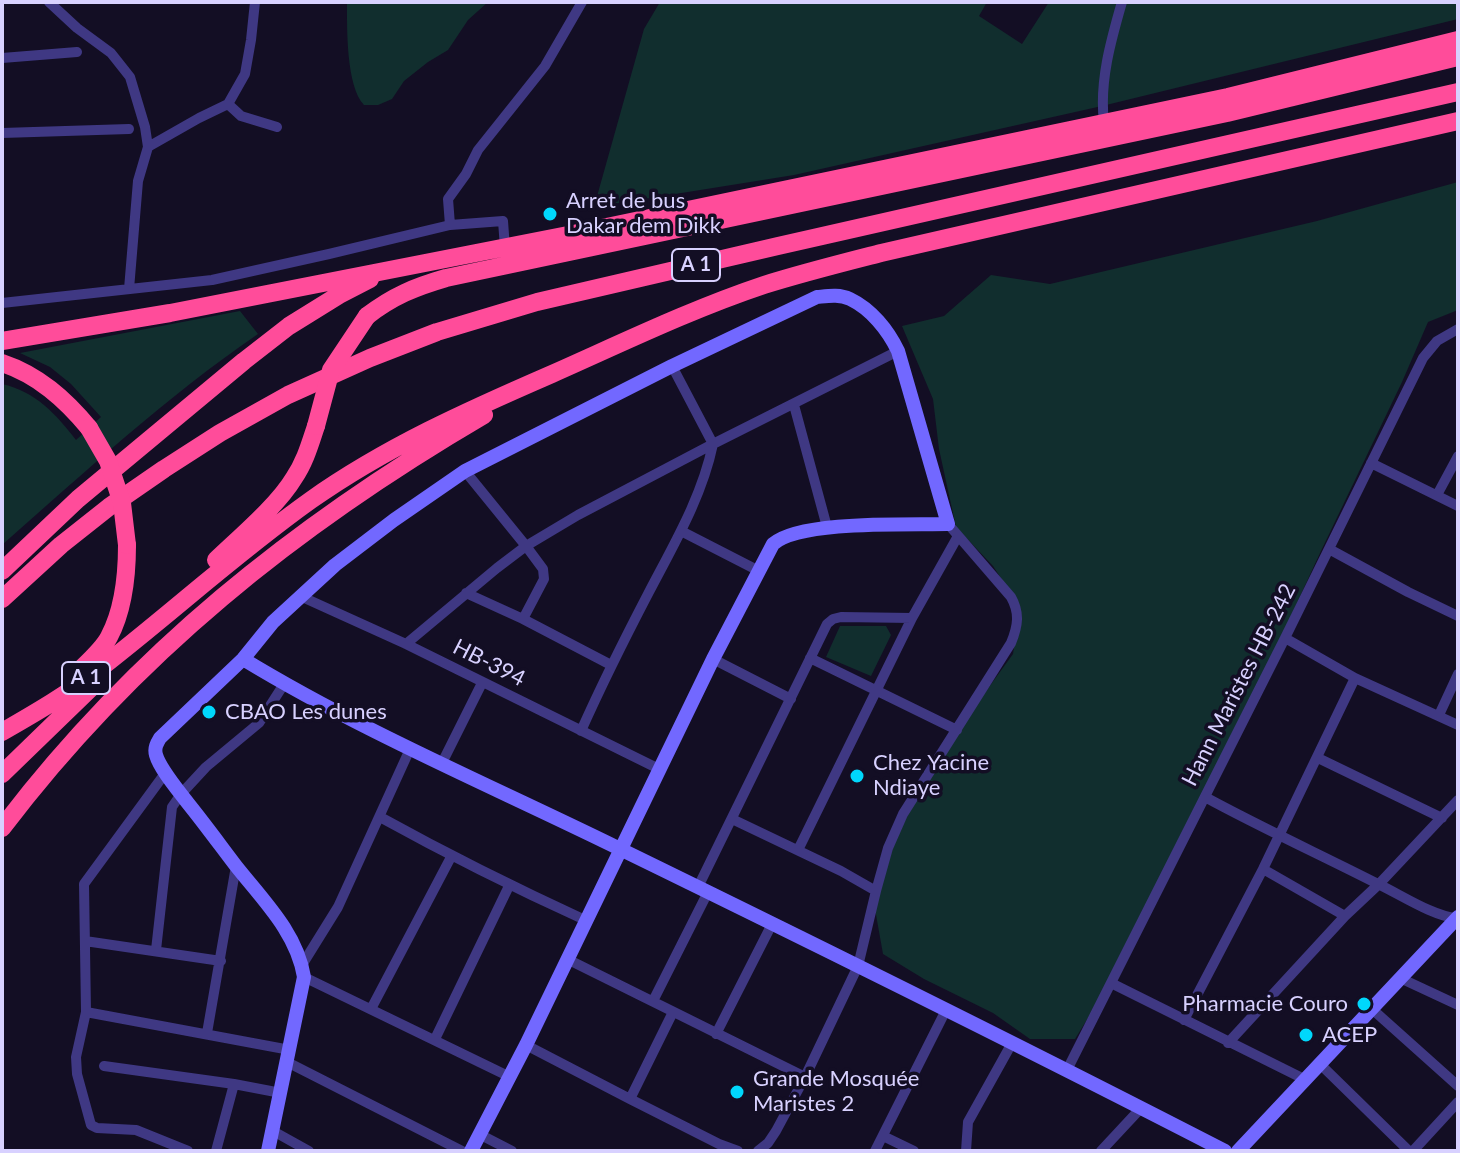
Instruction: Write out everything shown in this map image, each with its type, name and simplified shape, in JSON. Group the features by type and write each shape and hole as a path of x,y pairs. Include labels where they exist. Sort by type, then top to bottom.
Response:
{"highway":[{"path":"2,341 170,313 505,248 1228,97 1458,40"},
{"path":"146,632 293,481 316,426 331,370 367,316 386,301 412,288 446,278 1227,113 1458,57"},
{"name":"A 1","path":"2,599 61,545 109,507 220,433 288,395 437,332 537,302 1458,92"},
{"name":"A 1","path":"2,828 111,699 189,626 282,548 419,454 584,359 764,285 826,267 1458,121"},
{"path":"2,571 78,499 289,326 339,295 390,269"},
{"path":"146,632 209,578 312,500 362,467 451,419 584,359"},
{"path":"2,363 37,380 66,401 89,428 108,461 122,503 127,545 125,586 92,681 2,774"},
{"name":"A 1","path":"2,732 92,681 146,632"},
{"path":"23,719 46,703 108,639"}],"street":[{"path":"49,2 111,53 130,77 145,127 148,147 138,181 129,289"},
{"path":"148,147 228,104 245,74 255,2"},
{"path":"450,225 448,199 478,150 545,66 582,2"},
{"path":"1104,122 1103,87 1122,2"},
{"path":"2,58 77,52"},
{"path":"228,104 241,116 277,127"},
{"path":"2,133 129,129"},
{"path":"2,303 212,280 450,225 503,221 505,248"},
{"path":"508,1076 371,1009 303,971 285,929 181,794 156,756 156,745 243,659 273,622 300,596 394,520 465,471 817,297 850,299 887,330 898,351 953,530 1011,597 1018,618 1011,643 903,814 888,848 858,966 776,1131 758,1151"},
{"name":"Hann Maristes HB-242","path":"1067,1070 1423,358 1437,341 1458,329"},
{"path":"406,644 526,546 578,515 898,351"},
{"path":"581,731 611,665 681,531 706,473 713,444 672,366"},
{"path":"794,405 827,527"},
{"path":"1437,495 1458,456"},
{"path":"1371,463 1458,506"},
{"path":"465,471 543,569 544,579 523,619"},
{"path":"471,1151 526,1045 713,659 773,544 780,537 799,531 827,527 953,530"},
{"path":"798,850 953,530"},
{"path":"681,531 759,571"},
{"path":"1329,549 1458,616"},
{"path":"466,593 611,665"},
{"name":"HB-394","path":"300,596 406,644 659,769"},
{"path":"653,1001 732,819 827,624 841,617 912,618"},
{"path":"1285,638 1355,678 1458,725"},
{"path":"810,658 957,730"},
{"path":"243,659 284,684 410,749 703,889 1225,1151"},
{"path":"713,659 791,699"},
{"path":"1439,715 1458,674"},
{"path":"1184,1020 1263,869 1355,678"},
{"path":"442,763 482,683"},
{"path":"156,950 172,807 206,767 259,723 284,684"},
{"path":"268,1151 303,971 338,907 410,749"},
{"path":"1318,758 1442,818"},
{"path":"166,772 84,884 86,1012 76,1057 77,1074 91,1125 136,1130 188,1151"},
{"path":"1205,797 1432,912 1458,918"},
{"path":"1228,1043 1458,800"},
{"path":"380,817 451,857 585,920"},
{"path":"732,819 876,891"},
{"path":"371,1009 451,857"},
{"path":"207,1033 236,866"},
{"path":"1263,869 1345,916"},
{"path":"435,1039 509,886"},
{"path":"1238,1151 1458,918"},
{"path":"716,1034 772,924"},
{"path":"85,941 221,961"},
{"path":"567,959 805,1077"},
{"path":"1400,978 1458,1005"},
{"path":"1111,983 1306,1080"},
{"path":"1372,1009 1458,1086"},
{"path":"875,1151 946,1010"},
{"path":"86,1012 207,1033 288,1056 462,1151"},
{"path":"630,1099 673,1012"},
{"path":"966,1151 968,1122 1012,1043"},
{"path":"526,1045 717,1147 738,1151"},
{"path":"1320,1064 1411,1151 1458,1102"},
{"path":"104,1066 281,1093"},
{"path":"216,1151 234,1084"},
{"path":"1101,1151 1141,1108"},
{"path":"273,1131 309,1151"},
{"path":"479,1134 512,1151"},
{"path":"883,1136 914,1151"}],"green space":[{"path":"347,2 488,2 468,20 448,50 404,81 392,99 378,105 364,105 351,71"},
{"path":"660,2 987,2 979,16 1022,44 1049,2 1458,2 1458,19 1102,106 794,175 594,207 644,29"},
{"path":"1458,182 1458,310 1428,322 1265,672 1104,992 1075,1039 1030,1039 993,1013 924,979 883,954 875,909 893,846 911,808 973,709 1013,654 1020,607 993,566 956,527 939,449 933,399 902,326 944,316 991,275 1050,284 1317,221"},
{"path":"240,311 258,334 158,409 2,545 2,384 35,398 76,440 101,417 71,384 50,367 20,353"},
{"path":"840,626 886,626 891,635 871,676 826,657"}],"place":[{"name":"Arret de bus Dakar dem Dikk","path":"550,214"},
{"name":"CBAO Les dunes","path":"209,712"},
{"name":"Chez Yacine Ndiaye","path":"857,776"},
{"name":"Pharmacie Couro","path":"1364,1004"},
{"name":"ACEP","path":"1306,1035"},
{"name":"Grande Mosquée Maristes 2","path":"737,1092"}]}
